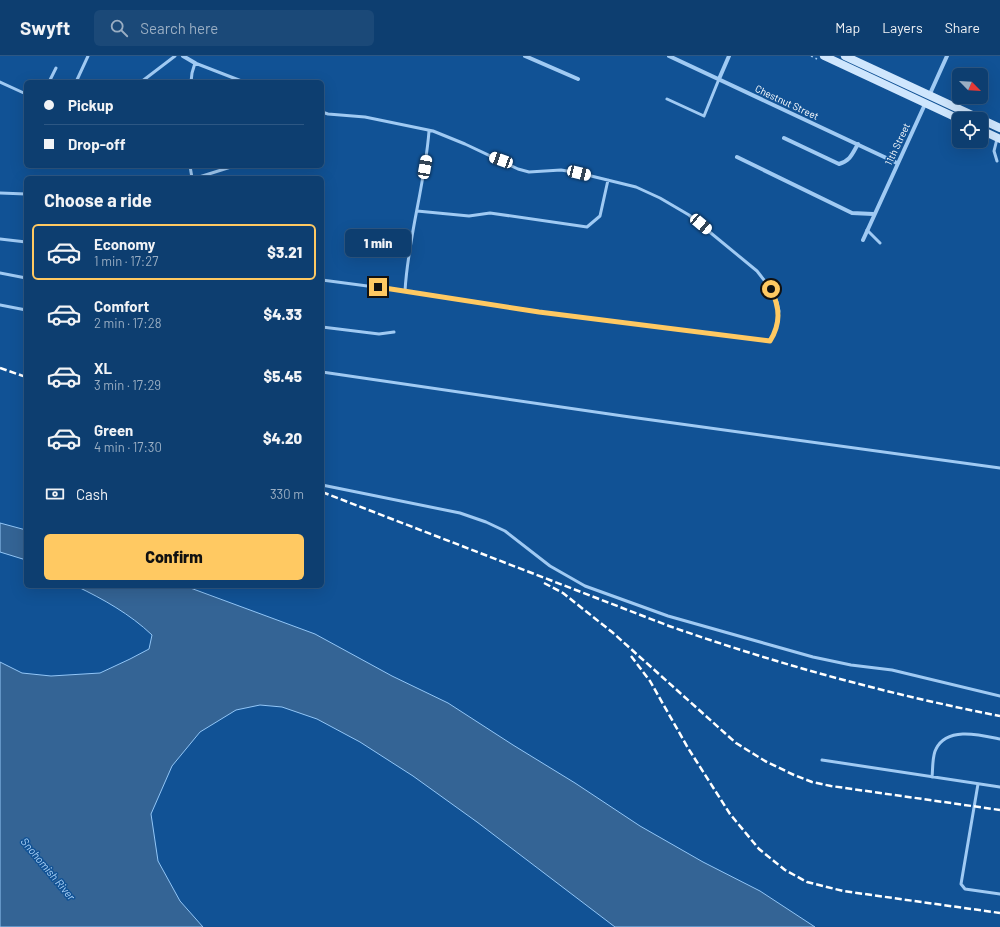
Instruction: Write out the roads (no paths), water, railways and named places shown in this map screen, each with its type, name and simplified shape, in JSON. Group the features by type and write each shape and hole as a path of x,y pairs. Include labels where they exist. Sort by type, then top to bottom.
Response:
{"main road":[{"path":"824,56 952,116"},
{"path":"845,56 1000,128"},
{"path":"988,133 998,138"}],"street":[{"path":"183,56 195,63"},
{"path":"525,56 578,79"},
{"name":"Chestnut Street","path":"669,56 897,163"},
{"path":"719,79 729,56"},
{"name":"11th Street","path":"863,240 947,56"},
{"path":"784,138 839,164 846,162 851,157 858,144"},
{"path":"737,157 847,210 863,215 874,214"}],"lane":[{"path":"77,80 88,56"},
{"path":"143,80 175,56"},
{"path":"191,80 195,63 239,80"},
{"path":"50,80 56,68"},
{"path":"667,99 704,116 719,79"},
{"path":"0,82 24,93"},
{"path":"324,113 365,117 429,131 465,144 518,169 529,172 560,170 636,187 660,198 689,215 757,271 771,289 778,302 779,311 775,332 770,341 539,312 405,291 324,280"},
{"path":"405,291 409,256 427,153 429,131"},
{"path":"997,161 994,151 998,138"},
{"path":"202,176 228,168"},
{"path":"417,211 469,216 490,213 588,227 600,216 608,180"},
{"path":"0,193 24,194"},
{"path":"867,230 880,243"},
{"path":"0,239 24,242"},
{"path":"0,273 24,278"},
{"path":"0,305 24,310"},
{"path":"324,327 379,334 394,332"},
{"path":"324,372 615,415 1000,468"},
{"path":"324,485 460,513 486,522 505,532 550,566 585,586 668,616 813,657 851,665 892,670 1000,696"},
{"path":"932,777 935,750 946,738 962,734 1000,739"},
{"path":"822,760 1000,787"},
{"path":"978,784 960,884 965,888 1000,894"}],"water":[{"path":"0,523 24,529 24,559 0,552"},
{"name":"Snohomish River","path":"80,588 190,588 315,634 392,676 448,703 640,826 703,862 760,891 815,927 615,927 477,822 413,776 360,742 317,719 282,707 260,705 236,710 200,732 172,766 151,814 158,861 180,901 203,927 0,927 0,662 22,673 51,676 100,673 149,649 152,635 144,627 96,596"}],"railway":[{"path":"0,368 24,376"},
{"path":"324,493 669,626 710,640 750,653 874,688 1000,716"},
{"path":"544,583 563,593 612,632 736,743 765,761 812,782 831,786 1000,810"},
{"path":"631,656 650,681 688,748 730,814 759,849 785,870 807,882 843,891 1000,913"}]}
